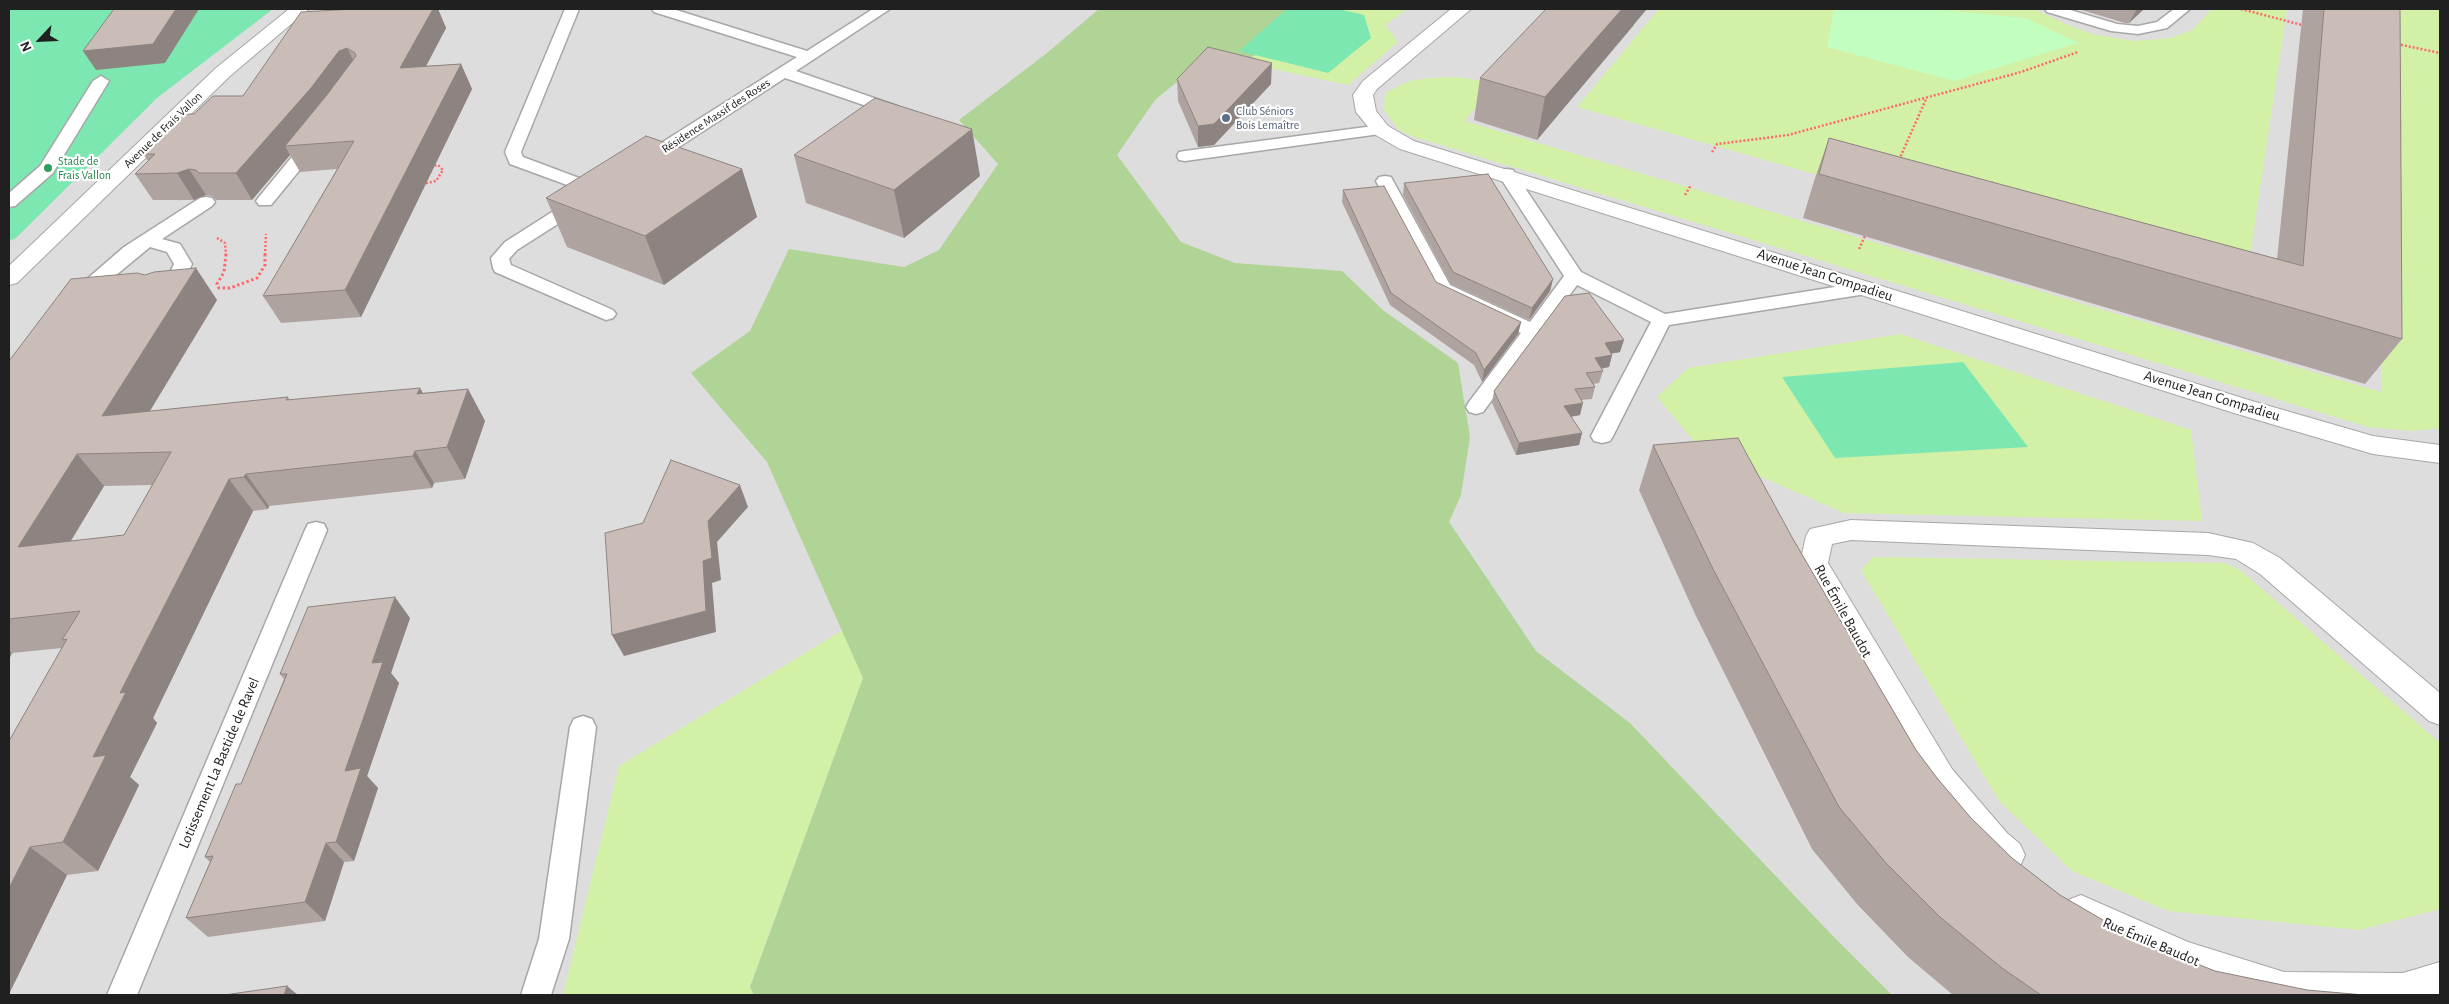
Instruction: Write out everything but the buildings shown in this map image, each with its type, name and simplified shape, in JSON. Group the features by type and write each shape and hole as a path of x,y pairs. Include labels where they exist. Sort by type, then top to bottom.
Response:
{"street":[{"name":"Avenue de Frais Vallon","path":"9,278 224,72 300,9"},
{"name":"Avenue Jean Compadieu","path":"1462,9 1370,85 1363,95 1366,112 1381,130 1407,144 2234,404 2373,445 2440,454"},
{"name":"Rue Émile Baudot","path":"2440,712 2270,566 2243,550 2208,544 1851,530 1820,536 1814,563 1940,778 1995,844 2072,908 2184,958 2284,990 2402,991 2440,980"}],"lane":[{"path":"572,9 513,152 516,160 597,191"},
{"path":"659,9 809,56"},
{"name":"Résidence Massif des Roses","path":"630,170 883,9"},
{"path":"2052,9 2116,28 2138,30 2162,25 2183,9"},
{"path":"783,72 891,109 894,117 884,130"},
{"path":"9,202 47,169 102,81"},
{"path":"265,201 326,126"},
{"path":"1185,156 1381,130"},
{"path":"1507,174 1574,276 1662,320 1866,288"},
{"path":"606,314 502,268 500,258 511,246 614,181"},
{"path":"1385,181 1444,288 1534,331"},
{"path":"67,309 116,264 148,240 206,202"},
{"path":"148,240 174,248 183,264 167,298"},
{"path":"1476,407 1574,276"},
{"path":"1602,436 1662,320"},
{"name":"Lotissement La Bastide de Ravel","path":"122,995 316,530"},
{"path":"536,995 554,939 583,727"}],"path":[{"path":"2241,9 2302,24"},
{"path":"1712,152 1717,144 1788,135 2021,72 2109,42 2116,28"},
{"path":"2392,43 2440,53"},
{"path":"1897,166 1928,96"}],"shaded area":[{"path":"9,9 2440,9 2440,995 9,995"}],"green space":[{"name":"Stade de Frais Vallon","path":"9,9 273,9 157,98 16,238 9,241"},
{"path":"1099,9 1310,9 1286,42 1240,62 1183,77 1155,100 1117,155 1181,242 1235,263 1342,271 1384,311 1458,363 1470,437 1461,495 1449,522 1536,651 1630,723 1830,933 1892,995 754,995 750,987 863,678 767,462 691,373 750,331 789,249 904,267 939,250 998,164 959,120 1047,53"},
{"path":"1287,9 1338,9 1364,15 1371,38 1328,73 1239,51"},
{"path":"1310,9 1407,9 1385,25 1398,42 1348,85 1240,62 1286,42"},
{"path":"1659,9 2035,9 2063,23 2092,34 2134,41 2170,38 2192,30 2212,9 2287,9 2244,295 1577,107"},
{"path":"1834,9 1932,9 2026,18 2078,43 1954,81 1827,47"},
{"path":"2385,9 2440,9 2440,428 2413,431 2368,427 1411,136 1398,129 1384,110 1385,93 1409,81 1456,77 1497,83 1464,121 2381,392"},
{"path":"1901,334 2191,430 2202,521 1844,513 1702,451 1657,397 1688,368"},
{"path":"1963,362 2028,447 1835,458 1782,377"},
{"path":"1873,557 2224,563 2240,570 2440,743 2440,909 2359,930 2168,911 2072,871 1999,801 1861,570"},
{"path":"843,630 863,678 750,986 754,995 563,995 619,766"}],"place":[{"name":"Club Séniors Bois Lemaître","path":"1226,118"},
{"name":"Stade de Frais Vallon","path":"48,168"}]}
